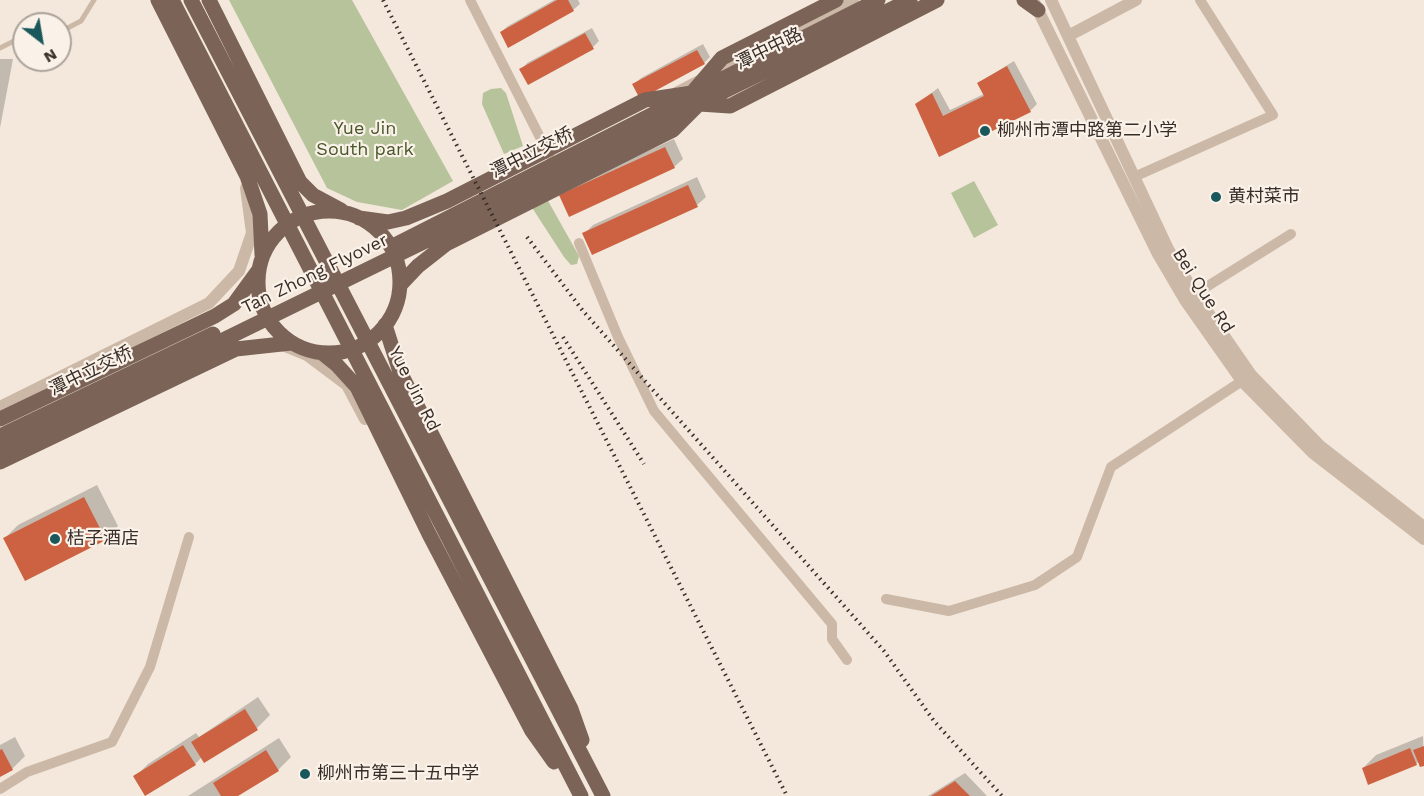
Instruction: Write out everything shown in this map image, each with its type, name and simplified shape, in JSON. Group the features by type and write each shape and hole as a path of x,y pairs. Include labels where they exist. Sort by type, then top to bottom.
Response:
{"main road":[{"path":"158,0 248,176 260,214 260,263 257,284 264,312 281,335 291,343 322,353 340,352 357,347 373,338 385,325 400,285 418,266 446,244 673,130 722,58 836,0"},
{"name":"Yue Jin Rd","path":"172,0 579,796"},
{"name":"Yue Jin Rd","path":"191,0 603,796"},
{"path":"209,0 300,182 323,201 371,225 390,245 396,258 400,285"},
{"name":"潭中中路","path":"645,130 695,99 878,0"},
{"name":"潭中中路","path":"695,99 910,0"},
{"path":"0,419 215,316 234,304 276,234 296,219 321,212 388,222 406,218 447,201 645,100 695,99 730,106 937,0"},
{"path":"1024,0 1035,5"},
{"name":"潭中立交桥","path":"0,436 695,99"},
{"name":"Tan Zhong Flyover","path":"0,449 446,231 645,130"},
{"path":"385,325 400,372 571,709 603,796"},
{"path":"0,462 236,349 291,343"},
{"path":"322,353 357,387 429,534 532,731 579,796"}],"street":[{"path":"0,407 209,303 238,271 252,233 247,190 150,0"},
{"path":"470,0 561,178 923,0"},
{"path":"550,156 854,0"},
{"name":"Bei Que Rd","path":"1051,0 1168,249 1195,294 1251,375 1320,446 1421,529"},
{"path":"1068,36 1136,0"},
{"path":"1134,177 1273,115 1200,0"},
{"name":"Bei Que Rd","path":"1035,5 1158,254 1185,300 1242,381 1313,453 1421,529"},
{"path":"666,97 677,122"},
{"path":"1195,294 1291,234"},
{"path":"579,243 618,337 654,411 832,624 832,639 848,660"},
{"path":"0,456 224,345 267,339 307,355 347,385 520,718 579,796"},
{"path":"886,599 949,611 1035,585 1077,557 1111,467 1242,381"},
{"path":"0,789 27,772 112,742 150,667 189,537"}],"lane":[{"path":"72,26 81,21 94,0"}],"green space":[{"name":"Yue Jin South park","path":"229,0 352,0 453,181 402,210 357,202 327,188"},
{"path":"501,88 506,93 523,146 504,154 482,104 483,93"},
{"path":"974,181 998,225 974,238 951,193"},
{"path":"547,199 579,256 577,264 571,265 564,257 531,206"}],"building":[{"path":"557,0 568,0 574,11 508,48 500,32"},
{"path":"585,33 594,49 528,85 519,69"},
{"path":"697,50 705,64 640,99 632,84"},
{"path":"1007,66 1031,112 939,157 915,104 932,93 943,116 984,96 977,83"},
{"path":"665,147 675,168 569,217 559,195"},
{"path":"688,185 698,207 592,255 582,233"},
{"name":"桔子酒店","path":"84,497 106,540 25,581 3,538"},
{"path":"245,709 258,730 204,763 191,742"},
{"path":"183,745 196,765 145,796 133,776"},
{"path":"1424,746 1424,766 1420,767 1413,750"},
{"path":"1410,748 1417,765 1368,785 1362,768"},
{"path":"2,749 13,770 0,777 0,750"},
{"path":"266,750 279,771 238,796 221,796 213,783"},
{"path":"955,781 970,796 931,796"}],"railway":[{"path":"383,0 787,796"},
{"path":"527,237 583,311 884,651 934,721 1002,796"},
{"path":"563,337 644,464"}],"place":[{"name":"柳州市潭中路第二小学","path":"985,131"},
{"name":"黄村菜市","path":"1216,197"},
{"name":"桔子酒店","path":"55,539"},
{"name":"柳州市第三十五中学","path":"305,774"}]}
